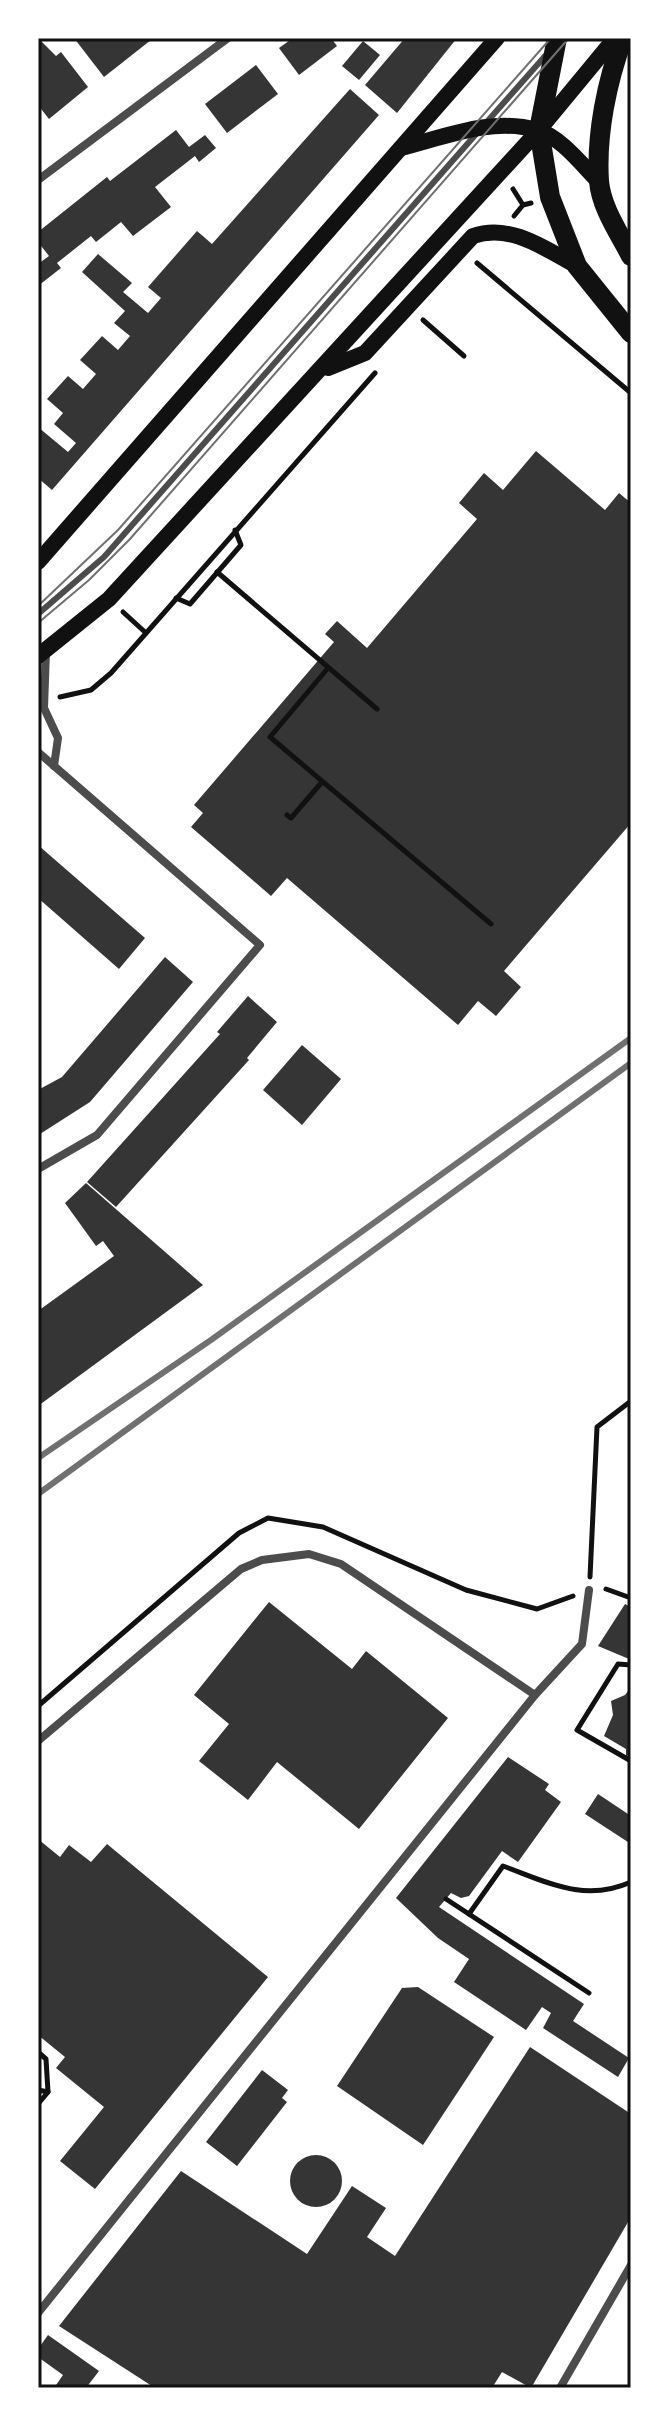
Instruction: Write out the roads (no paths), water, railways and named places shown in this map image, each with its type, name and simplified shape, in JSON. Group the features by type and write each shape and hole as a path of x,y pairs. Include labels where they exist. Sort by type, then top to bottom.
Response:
{"main road":[{"path":"38,562 497,38"},
{"path":"42,654 109,599 539,130 615,38"},
{"path":"623,38 605,104 599,182 611,219 631,256"},
{"path":"558,40 539,130 550,197 577,266 631,333"},
{"path":"401,148 493,125 539,130 569,152 599,182"},
{"path":"322,370 365,353 473,236 488,231 519,236 577,266"}],"street":[{"path":"38,180 228,38"},
{"path":"42,654 48,724 58,738 54,766"},
{"path":"38,752 260,945 97,1135 38,1169"},
{"path":"38,1741 241,1569 262,1560 309,1554 341,1564 368,1579 535,1695"},
{"path":"38,2313 535,1695 582,1644 589,1590"},
{"path":"560,2388 631,2265"}],"lane":[{"path":"38,614 104,557 558,40"}],"tram line":[{"path":"38,606 118,530 551,38"},
{"path":"38,623 89,580 130,539 569,38"}],"railway":[{"path":"38,1458 211,1340 631,1038"},
{"path":"38,1494 631,1063"}]}
